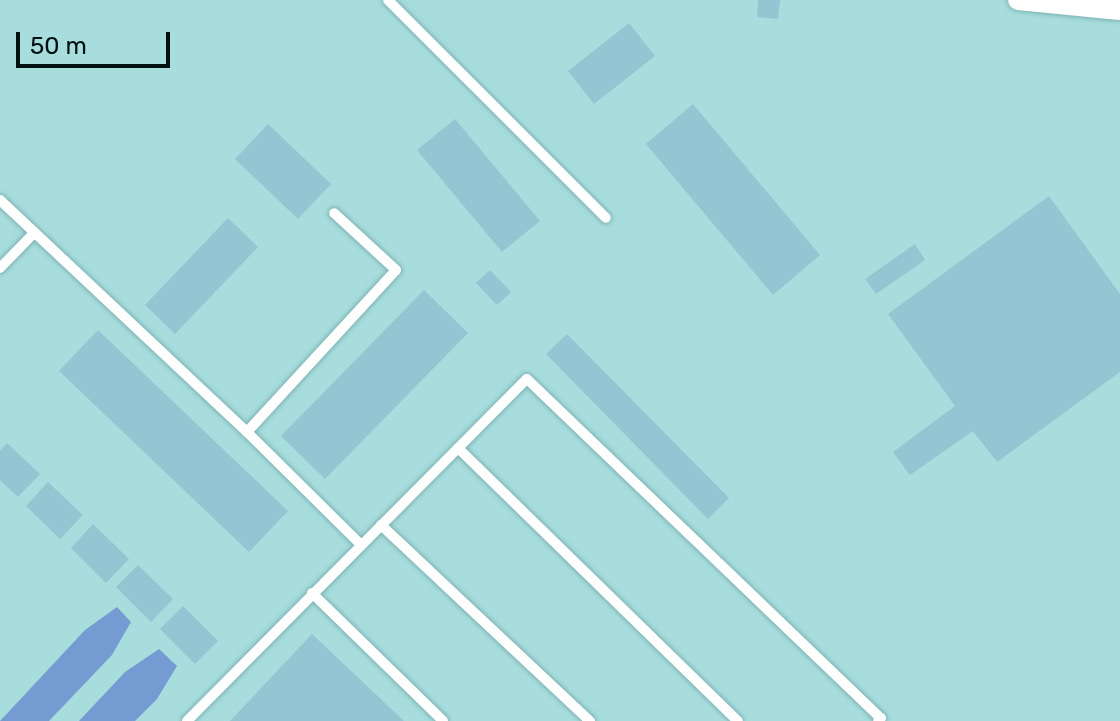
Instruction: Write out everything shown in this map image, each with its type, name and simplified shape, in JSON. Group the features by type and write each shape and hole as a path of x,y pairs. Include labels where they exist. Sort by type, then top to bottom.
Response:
{"street":[{"path":"1018,0 1120,10"}],"lane":[{"path":"388,0 606,218"},
{"path":"0,200 247,432 361,545"},
{"path":"247,432 396,270 334,213"},
{"path":"0,268 34,233"},
{"path":"187,721 527,379 881,718 878,721"},
{"path":"458,448 738,721"},
{"path":"381,525 590,721"},
{"path":"312,593 443,721"}],"water":[{"path":"117,607 131,622 112,655 49,721 0,721 85,630"},
{"path":"159,649 177,666 157,699 135,721 79,721 125,672"}],"building":[{"path":"758,0 780,0 778,19 757,17"},
{"path":"629,23 655,56 594,104 568,71"},
{"path":"693,104 820,255 773,295 646,144"},
{"path":"455,119 540,221 502,252 417,150"},
{"path":"268,124 331,184 298,219 235,159"},
{"path":"1049,196 1120,294 1120,372 997,462 973,431 910,475 893,452 955,406 888,314"},
{"path":"228,218 258,247 175,334 145,305"},
{"path":"915,244 925,260 876,294 865,279"},
{"path":"490,270 511,292 497,305 476,283"},
{"path":"424,290 468,333 325,479 281,436"},
{"path":"98,330 288,511 249,552 59,371"},
{"path":"567,334 729,498 708,519 546,354"},
{"path":"7,443 40,474 18,497 0,480 0,451"},
{"path":"48,482 83,515 60,539 26,506"},
{"path":"93,524 129,559 106,583 71,548"},
{"path":"138,565 173,599 151,622 116,587"},
{"path":"183,606 218,641 195,664 160,629"},
{"path":"312,634 404,721 230,721"}]}
